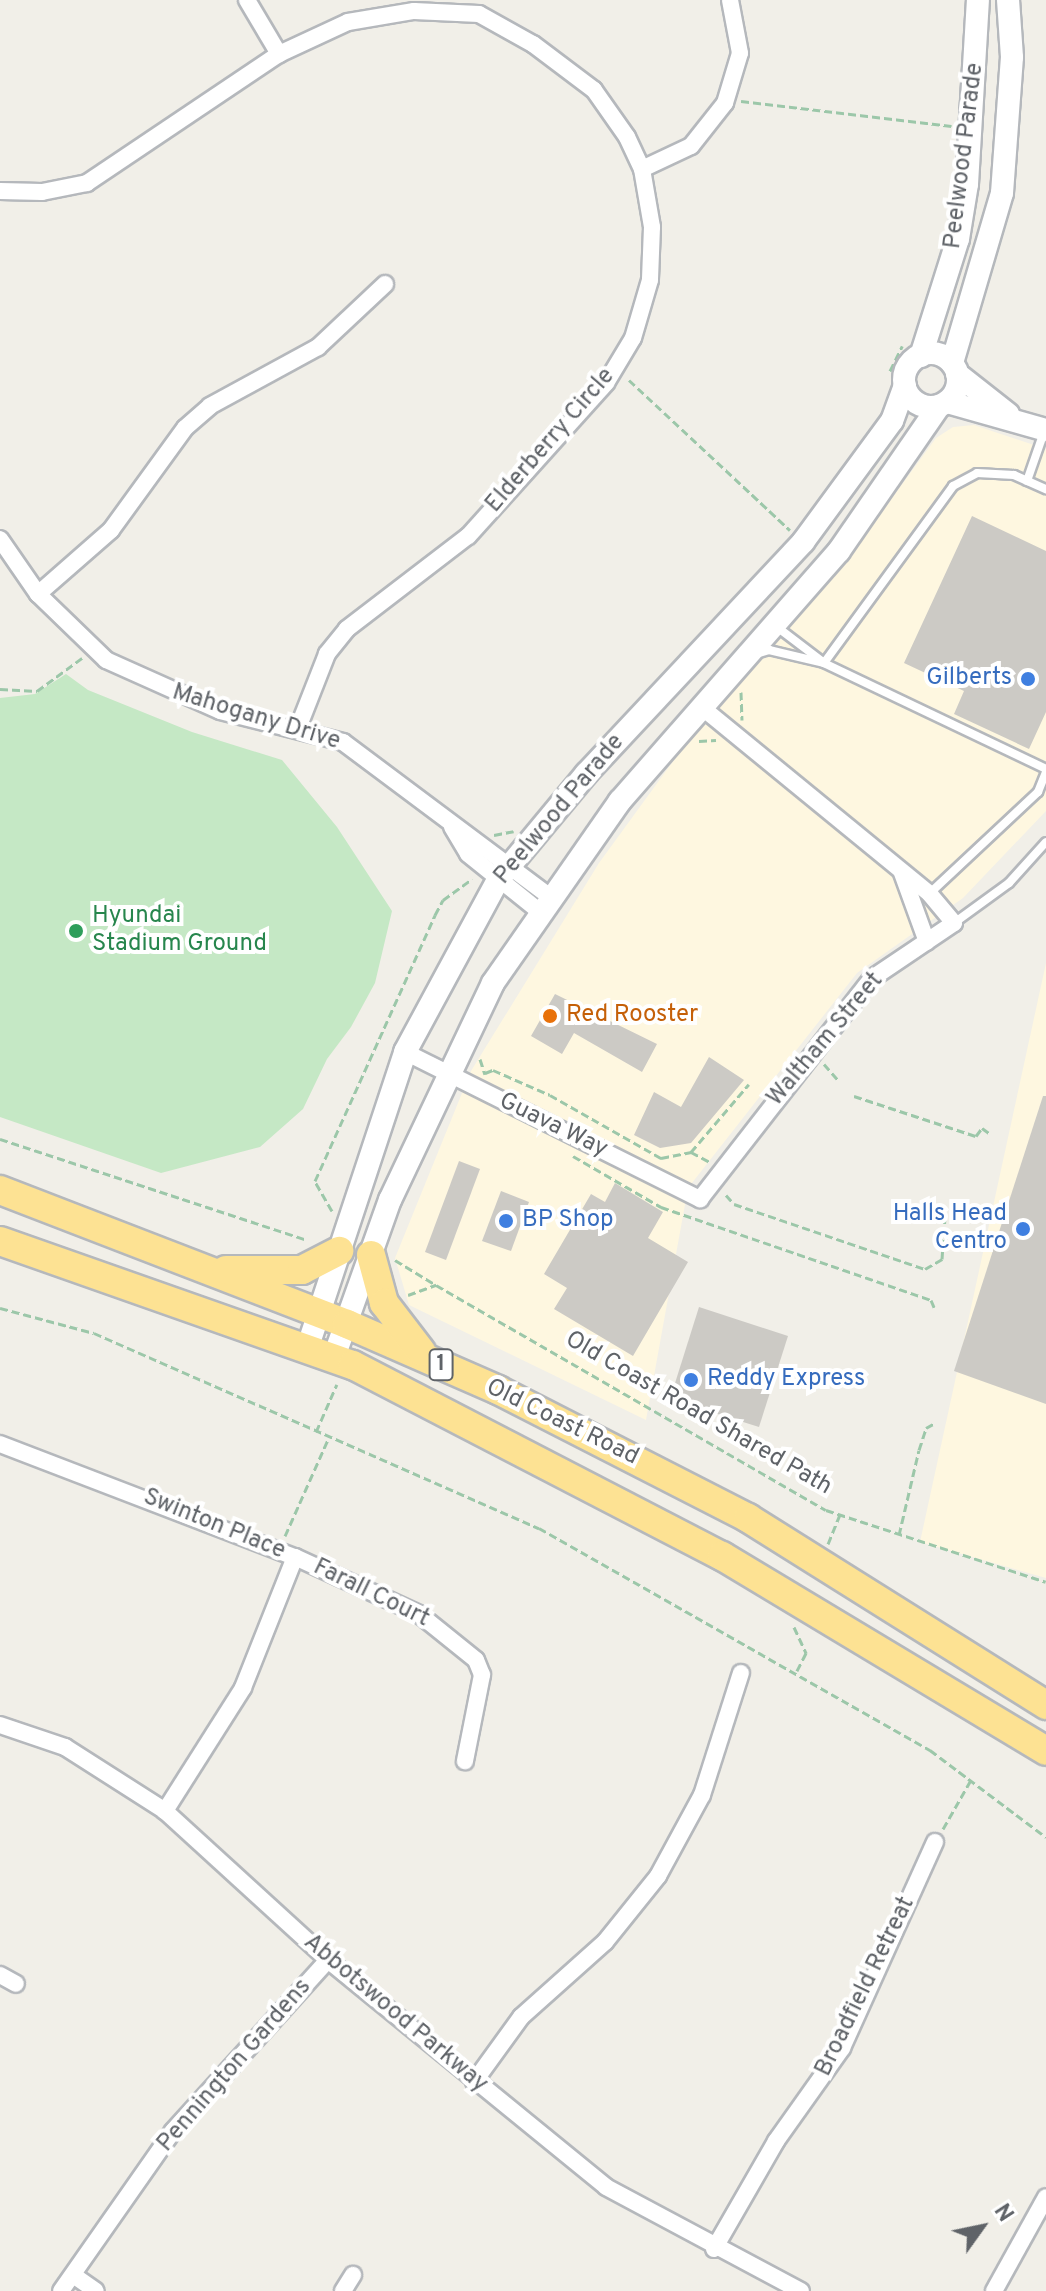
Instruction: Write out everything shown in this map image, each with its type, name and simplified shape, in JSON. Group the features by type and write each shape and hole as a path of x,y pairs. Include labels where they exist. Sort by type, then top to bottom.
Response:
{"highway":[{"name":"Old Coast Road","path":"0,1190 321,1313 428,1359 748,1518 1046,1705"},
{"path":"213,1272 302,1270 331,1239"},
{"name":"Old Coast Road","path":"0,1241 334,1357 722,1556 1046,1751"},
{"path":"379,1260 384,1303 428,1359"}],"street":[{"path":"247,0 279,54"},
{"path":"642,169 691,146 727,96 740,53 730,0"},
{"name":"Peelwood Parade","path":"921,356 958,239 967,184 978,0"},
{"name":"Peelwood Parade","path":"955,369 1002,193 1012,57 1008,0"},
{"name":"Elderberry Circle","path":"0,191 42,192 87,183 279,54 348,22 414,11 479,7 594,90 642,169 652,227 650,280 633,338 616,367 468,536 347,629 327,654 298,728"},
{"path":"38,594 111,530 185,428 210,406 318,347 385,284"},
{"path":"1009,415 938,354 921,356 897,381 913,400 1009,415 1046,430"},
{"path":"943,404 955,369"},
{"name":"Peelwood Parade","path":"308,1346 321,1313 331,1239 405,1052 504,872 706,645 803,542 892,421 897,381"},
{"name":"Peelwood Parade","path":"334,1357 379,1260 446,1073 544,903 700,706 839,551 943,404"},
{"name":"Mahogany Drive","path":"0,539 38,594 134,677 220,711 298,728 343,742 383,767 451,825 483,843 504,872"},
{"path":"706,645 760,620 773,625"},
{"path":"700,706 930,894 954,923"},
{"name":"Mahogany Drive","path":"451,825 472,858 504,872 544,903"},
{"path":"901,872 927,942"},
{"name":"Waltham Street","path":"700,1199 871,979 954,923"},
{"name":"Guava Way","path":"405,1052 700,1199"},
{"name":"Swinton Place","path":"0,1444 295,1557 243,1688 165,1811"},
{"name":"Farall Court","path":"295,1557 419,1614 476,1660 482,1675 465,1761"},
{"path":"474,2082 521,2017 605,1942 658,1876 702,1795 741,1673"},
{"name":"Abbotswood Parkway","path":"0,1725 65,1747 165,1811 328,1960 606,2187 714,2249 801,2291"},
{"name":"Broadfield Retreat","path":"714,2249 776,2141 842,2048 935,1842"},
{"name":"Pennington Gardens","path":"61,2291 76,2277 173,2131 328,1960"},
{"path":"0,1975 16,1984"},
{"path":"994,2291 1046,2197"},
{"path":"343,2291 353,2275"},
{"path":"76,2277 96,2291"}],"lane":[{"path":"1027,481 1046,430"},
{"path":"824,663 953,486 977,473 1027,481 1046,489"},
{"path":"773,625 824,663 1046,771 1038,792 930,894"},
{"path":"744,657 769,650 824,663"},
{"name":"Waltham Street","path":"954,923 983,906 1046,842"}],"path":[{"path":"727,96 753,104 960,125 959,136"},
{"path":"897,381 909,334"},
{"path":"616,367 792,531"},
{"path":"783,540 801,518"},
{"path":"0,689 37,691 90,657"},
{"path":"483,843 490,835 521,829"},
{"path":"0,1139 295,1237 331,1239 333,1213 315,1181 439,908 472,879 472,858"},
{"path":"818,1058 839,1081"},
{"path":"691,1152 749,1084"},
{"path":"854,1096 976,1136 982,1128 989,1133"},
{"path":"567,1151 661,1207 931,1300 934,1307"},
{"path":"935,1213 945,1217 942,1259"},
{"name":"Old Coast Road Shared Path","path":"379,1260 390,1256 793,1493 899,1535 1046,1582"},
{"path":"400,1298 436,1285"},
{"path":"0,1308 94,1333 565,1542 776,1658 971,1780 1046,1837"},
{"path":"899,1535 926,1428 935,1423"},
{"path":"279,1551 329,1437"},
{"path":"935,1842 971,1780"}],"shaded area":[{"path":"974,425 1046,449 1046,811 963,898 857,973 688,1188 646,1420 409,1305 395,1258 471,1071 599,863 717,701 878,517 936,438 953,427"},
{"path":"1046,963 1046,1578 920,1542"}],"green space":[{"path":"66,674 88,690 192,732 282,760 337,827 392,911 375,983 351,1027 327,1059 303,1109 260,1147 161,1173 0,1117 0,698 35,694"}],"building":[{"path":"972,516 1046,551 1046,712 1029,749 954,714 964,691 904,663"},
{"path":"555,994 657,1044 642,1072 574,1033 562,1054 531,1036"},
{"path":"709,1057 744,1080 691,1143 660,1148 634,1135 654,1092 681,1107"},
{"name":"Halls Head Centro","path":"1043,1096 1046,1096 1046,1404 954,1371"},
{"path":"459,1161 480,1169 446,1260 425,1252"},
{"path":"615,1183 663,1212 648,1238 688,1262 633,1356 554,1309 567,1288 544,1274 591,1194 605,1202"},
{"name":"BP Shop","path":"501,1191 529,1202 511,1251 482,1241"},
{"path":"699,1307 788,1336 759,1427 670,1399"}],"place":[{"name":"Gilberts","path":"1028,679"},
{"name":"Hyundai Stadium Ground","path":"76,931"},
{"name":"Red Rooster","path":"550,1016"},
{"name":"BP Shop","path":"506,1221"},
{"name":"Halls Head Centro","path":"1023,1229"},
{"name":"Reddy Express","path":"691,1380"}]}
